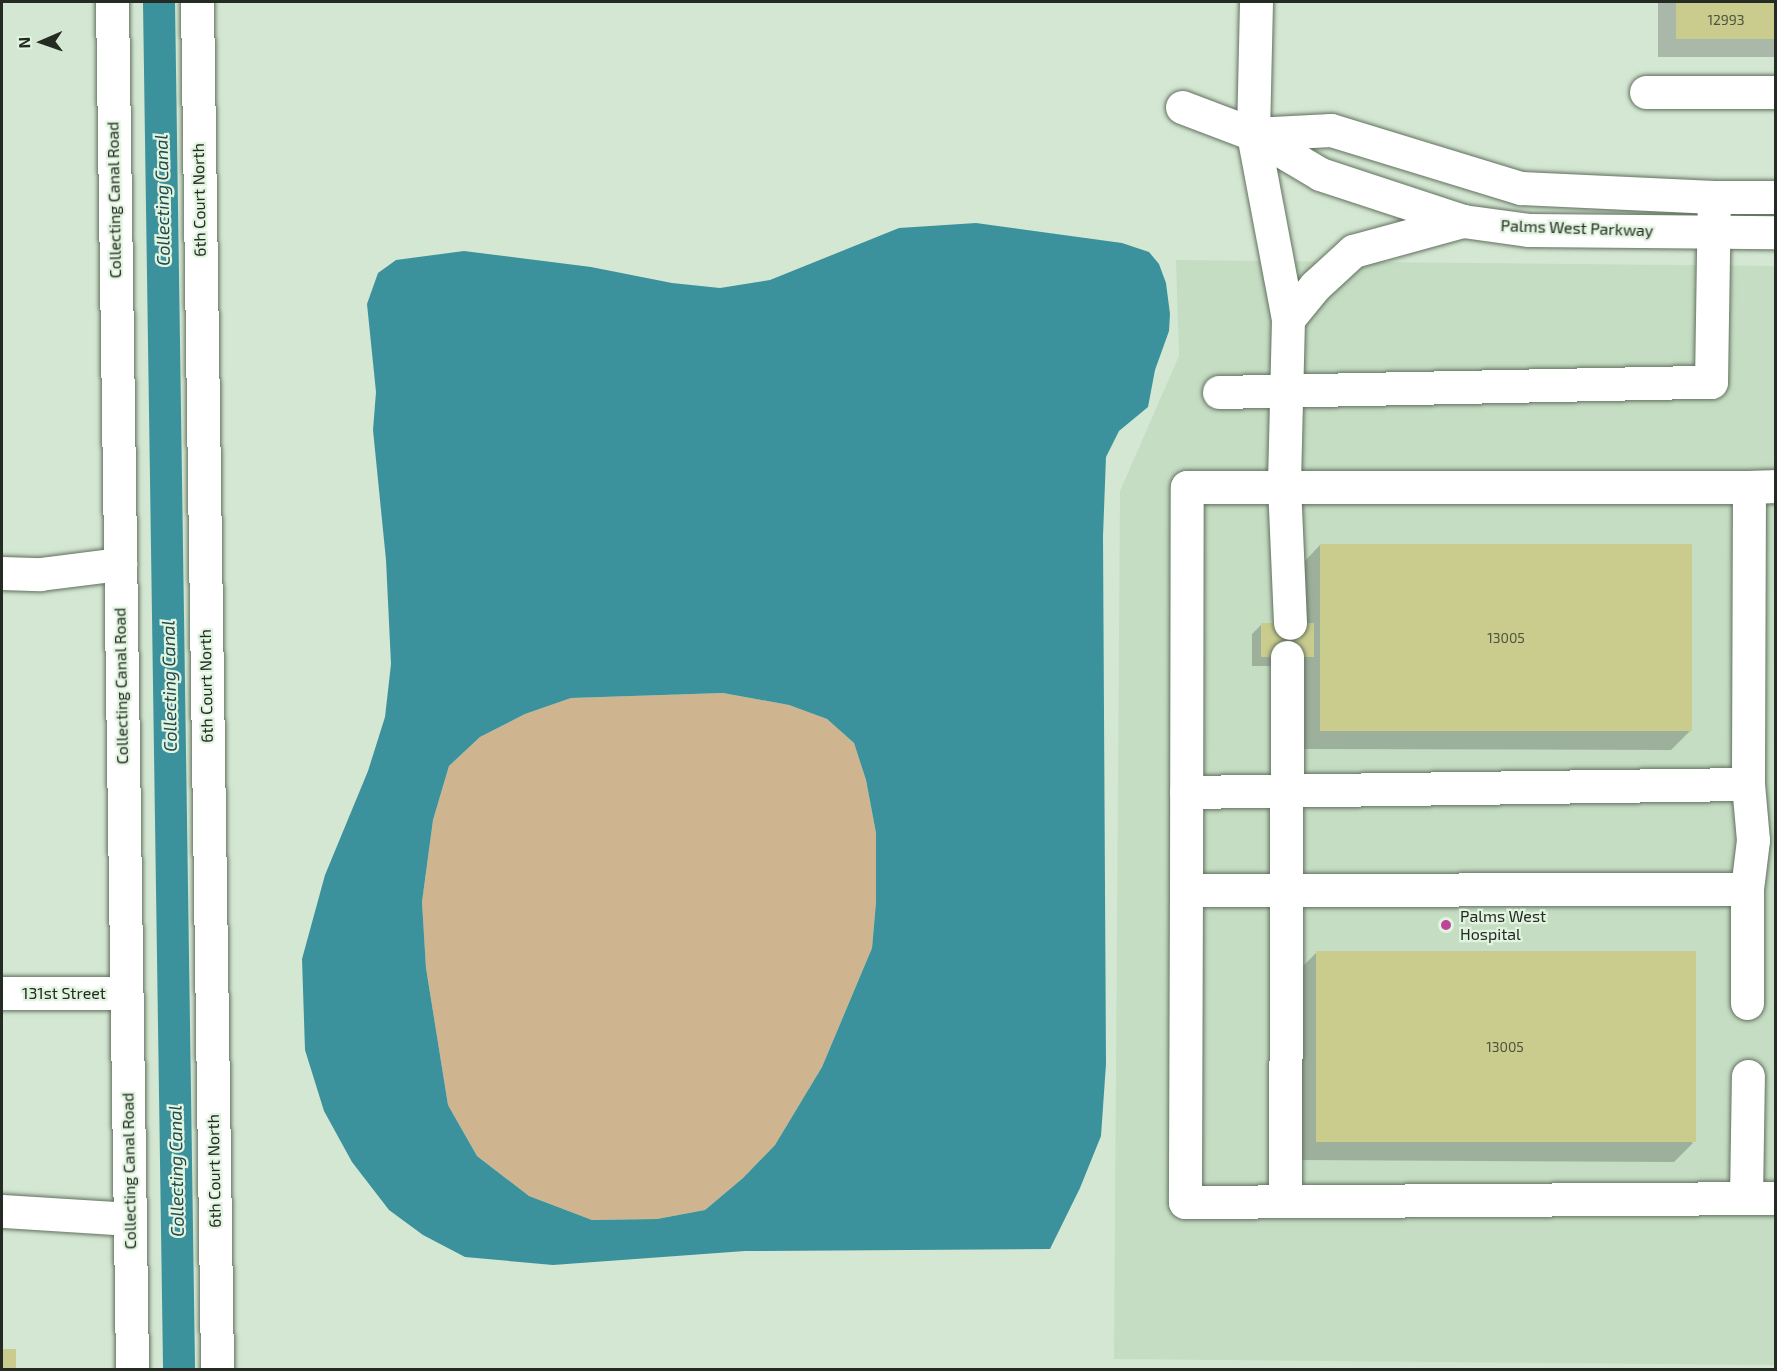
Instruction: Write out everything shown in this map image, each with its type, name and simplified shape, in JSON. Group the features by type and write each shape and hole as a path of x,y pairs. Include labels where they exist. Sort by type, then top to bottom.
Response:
{"street":[{"name":"Collecting Canal Road","path":"112,2 132,1370"},
{"name":"6th Court North","path":"197,2 217,1370"},
{"path":"1256,2 1253,134 1288,319 1284,485 1290,623"},
{"path":"1646,92 1776,92"},
{"name":"Palms West Parkway","path":"1182,107 1253,134 1320,174 1463,221 1529,230 1776,232"},
{"name":"Palms West Parkway","path":"1253,134 1331,130 1521,188 1713,197 1776,197"},
{"path":"1219,392 1711,382 1713,197"},
{"path":"1288,319 1315,286 1353,251 1463,221"},
{"path":"1747,1002 1747,889 1764,841 1748,784 1762,486 1284,485 1187,487 1185,1202 1761,1198 1748,1076"},
{"path":"2,573 40,574 120,564"},
{"path":"1285,1200 1287,657"},
{"path":"1186,792 1748,784"},
{"path":"1186,890 1747,889"},
{"name":"131st Street","path":"2,993 126,993"},
{"path":"2,1210 130,1219"}],"shaded area":[{"name":"Palms West Hospital","path":"1176,260 1775,266 1775,1365 1114,1359 1120,491 1179,356"},
{"path":"723,693 789,705 827,719 854,743 866,780 876,833 876,902 872,948 822,1067 775,1145 743,1178 705,1210 657,1219 592,1220 529,1196 477,1156 448,1105 426,968 422,902 433,820 449,766 480,737 525,714 571,698"}],"water":[{"path":"976,223 1122,243 1149,252 1159,264 1166,283 1170,314 1169,331 1155,370 1148,407 1119,431 1106,457 1103,536 1106,1064 1101,1136 1080,1188 1050,1249 745,1251 553,1265 465,1257 423,1235 389,1210 352,1162 324,1111 305,1050 302,959 325,875 368,771 385,717 391,664 386,560 373,430 376,392 367,304 378,273 396,260 464,251 591,267 672,283 720,288 770,280 899,228","holes":["723,693 789,705 827,719 854,743 866,780 876,833 876,902 872,948 822,1067 775,1145 743,1178 705,1210 657,1219 592,1220 529,1196 477,1156 448,1105 426,968 422,902 433,820 449,766 480,737 525,714 571,698"]}],"building":[{"path":"1676,2 1776,2 1776,39 1676,39"},
{"path":"1320,544 1692,544 1692,731 1320,731"},
{"path":"1261,623 1314,623 1314,657 1261,657"},
{"path":"1316,951 1696,951 1696,1142 1316,1142"},
{"path":"2,1349 16,1349 16,1370 2,1370"}],"waterway":[{"name":"Collecting Canal","path":"159,2 179,1370"}],"place":[{"name":"Palms West Hospital","path":"1446,925"}]}
